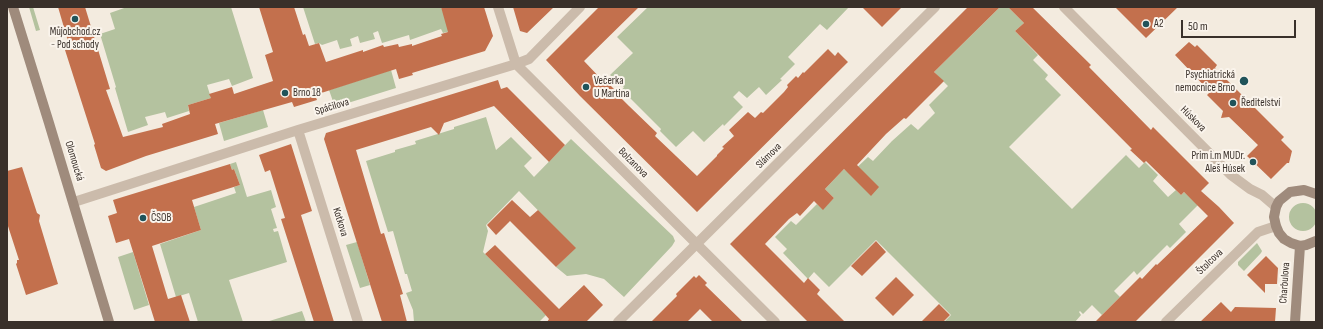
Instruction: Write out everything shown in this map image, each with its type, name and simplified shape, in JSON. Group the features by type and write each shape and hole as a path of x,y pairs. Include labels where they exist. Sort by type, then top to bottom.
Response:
{"main road":[{"name":"Olomoucká","path":"13,7 110,322"},
{"path":"1316,194 1304,190 1296,190 1284,196 1276,207 1274,217 1276,226 1284,239 1300,246 1316,241"},
{"name":"Charbulova","path":"1295,322 1300,246"}],"street":[{"name":"Bolzanova","path":"498,7 516,64 774,322"},
{"name":"Spáčilova","path":"74,202 298,130 529,59 580,7"},
{"name":"Slámova","path":"618,322 935,7"},
{"name":"Húskova","path":"1064,7 1232,175 1250,189 1262,195 1276,207"},
{"name":"Kotkova","path":"298,130 358,322"},
{"name":"Štolcova","path":"1166,322 1258,232 1276,226"}],"green space":[{"path":"29,7 33,7 40,30 36,31"},
{"path":"127,7 231,7 253,78 232,86 229,79 207,85 211,98 188,105 189,111 167,118 165,112 145,117 148,125 128,132 100,34 115,29 110,13"},
{"path":"303,7 441,7 451,31 443,33 441,29 410,40 409,35 382,43 378,31 373,33 375,39 360,43 358,36 350,39 352,46 340,49 337,40 322,45 319,43 315,44"},
{"path":"648,7 849,7 827,30 820,24 788,57 795,64 780,79 782,80 766,95 759,87 747,98 739,91 733,97 743,107 724,126 723,124 704,142 693,131 676,147 660,131 661,129 622,90 624,87 610,75 633,53 617,37"},
{"path":"1000,7 1008,7 1024,23 1015,31 1038,55 1033,60 1048,75 1045,79 1061,95 1009,147 1072,209 1126,155 1139,168 1145,162 1158,175 1153,181 1168,197 1176,190 1181,195 1184,192 1198,205 1179,224 1186,232 1170,248 1167,245 1137,275 1134,271 1114,291 1120,297 1102,315 1092,305 1083,314 1080,311 1079,312 1081,315 1075,322 944,322 951,315 876,240 829,287 814,272 808,279 783,253 787,249 775,237 791,221 796,225 817,204 823,209 834,198 825,189 844,169 850,174 868,157 873,161 911,124 918,130 935,113 929,105 948,86 934,72"},
{"path":"391,70 396,88 335,107 329,90"},
{"path":"263,110 268,127 224,141 219,123"},
{"path":"486,117 496,150 511,137 532,158 524,166 534,177 571,139 673,236 675,241 672,246 624,297 604,279 586,274 567,276 556,267 575,248 519,191 486,225 488,231 483,252 546,315 539,322 414,322 413,310 406,293 412,291 407,274 405,274 393,231 388,232 366,161 416,144 415,141"},
{"path":"236,162 247,197 271,190 276,207 271,209 277,228 273,229 274,232 278,231 287,262 229,280 243,322 198,322 189,293 176,297 160,244 201,230 194,207 236,193 234,187 240,185 234,169 232,170 230,164"},
{"path":"1303,203 1313,207 1317,217 1313,227 1303,231 1293,227 1289,217 1293,207"},
{"path":"357,242 370,285 360,288 346,245"},
{"path":"1257,243 1262,251 1244,271 1238,265 1238,262"},
{"path":"133,252 149,305 134,310 118,257"},
{"path":"302,311 306,322 266,322"}],"building":[{"path":"58,7 85,7 110,89 106,90 123,137 163,127 162,124 190,114 188,105 211,98 209,94 232,87 234,94 273,81 265,55 273,52 259,7 294,7 303,35 305,34 309,46 319,43 326,62 383,45 384,47 398,44 399,47 412,44 412,46 442,36 441,34 448,32 441,7 484,7 493,36 485,51 412,73 413,75 399,79 396,69 315,95 317,100 294,107 292,102 215,124 218,134 146,156 106,171 101,168 94,145 95,144 65,50 70,48"},
{"path":"513,7 554,7 527,33 520,31"},
{"path":"599,7 639,7 584,61 604,82 605,80 618,93 617,94 657,133 655,136 697,176 724,148 722,147 734,136 729,130 748,112 755,118 761,112 763,113 784,92 788,87 787,85 796,76 798,78 803,72 804,73 828,49 835,56 838,52 848,62 697,212 580,96 546,60"},
{"path":"862,7 902,7 882,27"},
{"path":"968,7 1000,7 934,72 944,81 906,119 904,118 886,134 857,165 879,187 871,196 844,169 825,189 834,198 823,210 814,201 800,216 797,213 789,219 765,244 804,283 808,278 820,290 817,294 845,322 808,322 730,244"},
{"path":"1008,7 1032,7 1091,65 1089,67 1151,130 1153,127 1209,183 1201,191 1234,223 1135,322 1095,322 1140,277 1142,279 1208,216 1184,192 1181,195 1146,161 1144,163 1130,150 1132,149 1015,31 1024,23"},
{"name":"A2","path":"1115,7 1178,7 1146,38"},
{"name":"Ředitelství","path":"1189,42 1195,47 1197,45 1217,65 1215,68 1284,137 1281,140 1292,151 1289,163 1287,163 1271,179 1247,156 1258,145 1229,117 1221,118 1223,111 1207,95 1210,92 1175,55"},
{"path":"498,80 501,89 507,87 565,145 549,162 494,106 444,123 439,135 431,127 356,150 381,234 384,233 403,294 400,295 407,322 382,322 324,139 326,133"},
{"path":"291,144 312,211 301,215 334,322 314,322 281,219 285,218 270,170 265,172 259,155"},
{"path":"230,164 232,170 234,169 240,185 192,200 201,230 152,246 168,299 181,295 190,322 155,322 129,239 116,243 108,216 117,213 113,200"},
{"path":"22,167 37,213 40,215 39,221 58,284 26,295 16,264 17,260 19,260 7,223 7,171"},
{"path":"512,200 530,217 538,210 576,248 556,267 510,221 496,235 487,225"},
{"path":"876,241 886,252 862,276 851,266"},
{"path":"495,245 559,309 584,285 603,305 586,322 547,322 549,319 542,311 485,254"},
{"path":"1266,256 1278,268 1277,284 1265,284 1265,293 1247,275"},
{"path":"699,275 707,283 705,285 743,322 713,322 700,309 687,322 651,322 677,296 676,294 694,276 696,278"},
{"path":"896,277 914,295 893,316 875,298"},
{"path":"1221,302 1231,312 1235,307 1276,308 1275,322 1200,322"},
{"path":"939,304 950,315 943,322 921,322"}],"place":[{"name":"Můjobchod.cz - Pod schody","path":"75,19"},
{"name":"A2","path":"1146,24"},
{"name":"Psychiatrická nemocnice Brno","path":"1244,81"},
{"name":"Večerka U Martina","path":"586,87"},
{"name":"Brno 18","path":"285,93"},
{"name":"Ředitelství","path":"1233,103"},
{"name":"Prim i.m MUDr. Aleš Húsek","path":"1253,162"},
{"name":"ČSOB","path":"143,218"}]}
